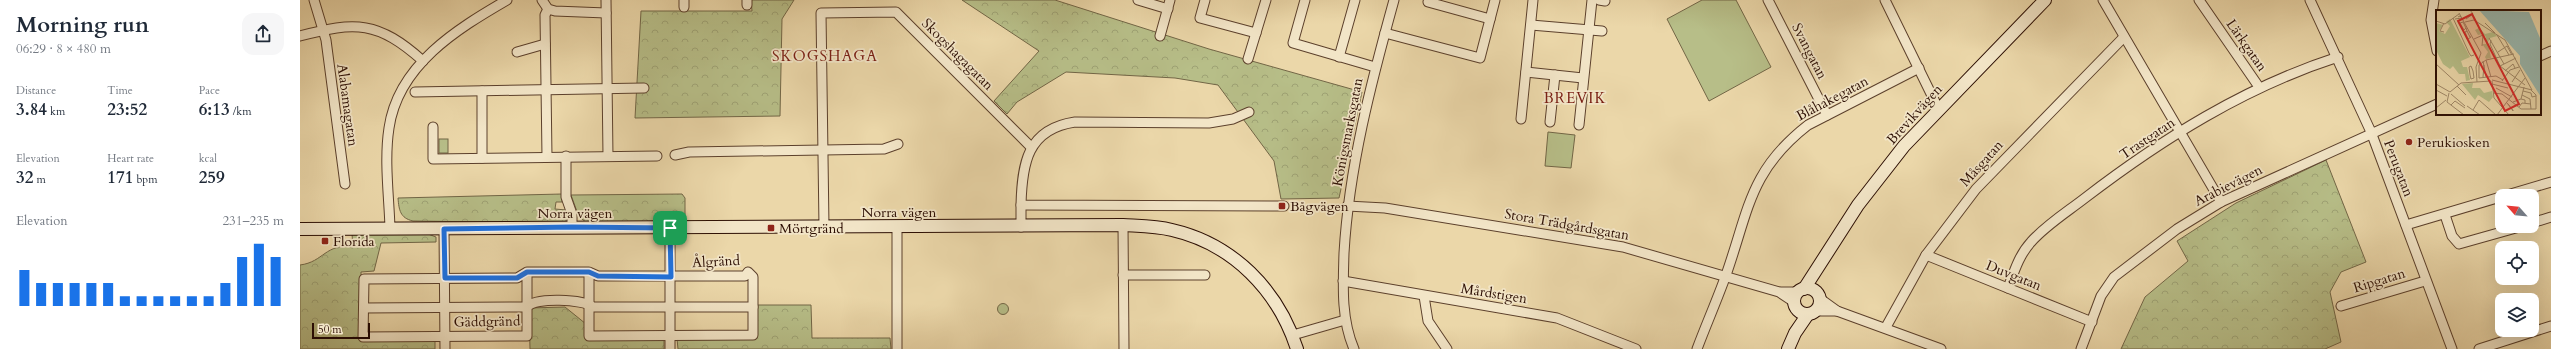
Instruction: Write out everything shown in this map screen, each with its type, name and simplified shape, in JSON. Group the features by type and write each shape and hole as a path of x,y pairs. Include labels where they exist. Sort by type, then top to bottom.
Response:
{"street":[{"name":"Alabamagatan","path":"314,0 323,30 345,184"},
{"path":"390,228 387,142 390,116 400,91 423,61 464,27 507,0"},
{"path":"542,0 548,10"},
{"path":"606,0 608,156"},
{"path":"1138,0 1169,4 1160,36"},
{"path":"1205,0 1200,18 1256,33"},
{"path":"1248,59 1266,0"},
{"path":"1306,0 1293,43 1375,67"},
{"path":"1339,57 1355,0"},
{"name":"Königsmarksgatan","path":"1354,349 1345,320 1343,281 1347,206 1375,67 1394,0"},
{"path":"1385,33 1480,58 1495,0"},
{"path":"1521,119 1533,0"},
{"path":"1579,125 1592,0"},
{"name":"Svangatan","path":"1768,0 1827,115"},
{"path":"1885,0 1938,108"},
{"name":"Brevikvägen","path":"1798,298 1822,264 1854,212 1881,174 1938,108 2045,0"},
{"path":"2103,0 2221,202"},
{"name":"Lärkgatan","path":"2199,0 2259,87"},
{"name":"Perugatan","path":"2310,0 2338,57 2371,132 2406,225 2425,281 2452,349"},
{"path":"2434,0 2431,20 2436,46"},
{"path":"1428,2 1490,19"},
{"path":"548,10 606,13"},
{"path":"546,157 545,15 548,10"},
{"name":"Skogshagagatan","path":"824,227 820,13 896,12 1031,147"},
{"path":"300,36 323,30 354,25 377,30 404,44 423,61"},
{"path":"1531,25 1602,31"},
{"name":"Måsgatan","path":"1886,327 1926,255 1976,189 2124,36"},
{"path":"517,52 545,44"},
{"path":"2541,56 2551,51"},
{"name":"Trastgatan","path":"2008,288 2025,250 2042,232 2106,182 2180,132 2259,87 2296,71 2338,57"},
{"name":"Blåhakegatan","path":"1697,349 1726,276 1750,197 1768,164 1794,136 1808,125 1919,68"},
{"path":"1526,72 1583,78"},
{"path":"1550,122 1555,75"},
{"path":"415,92 644,88"},
{"path":"482,91 482,158"},
{"name":"Arabievägen","path":"2081,349 2101,296 2114,277 2171,233 2221,202 2371,132 2436,104"},
{"path":"1021,227 1023,167 1031,147 1048,132 1065,124 1209,123 1233,119 1249,112"},
{"path":"433,127 433,159 566,156 657,156"},
{"path":"675,156 689,152 884,149 898,144"},
{"path":"566,156 566,197 572,214 572,227"},
{"path":"2406,225 2445,215 2551,182"},
{"path":"1021,205 1284,206"},
{"name":"Stora Trädgårdsgatan","path":"1347,206 1385,208 1624,247 1798,298"},
{"path":"2445,215 2452,236 2459,244 2498,233"},
{"path":"2539,221 2551,217"},
{"path":"1123,225 1124,349"},
{"name":"Norra vägen","path":"300,229 572,227 1021,227 1123,225 1163,228 1188,234 1235,259 1263,284 1284,316 1293,335 1297,349"},
{"path":"897,227 897,349"},
{"name":"Ålgränd","path":"670,228 671,345"},
{"name":"Gäddgränd","path":"444,229 445,349"},
{"name":"Duvgatan","path":"1926,255 2092,322"},
{"name":"Brevikvägen","path":"1819,297 1822,264"},
{"name":"Gäddgränd","path":"527,272 527,336 363,336 364,279 517,278 527,272 589,272"},
{"name":"Ålgränd","path":"589,272 598,276 671,277 745,276 748,272 753,277 753,335 671,345 589,336 589,272"},
{"path":"1123,275 1205,275"},
{"name":"Mårdstigen","path":"1343,281 1557,318 1636,349"},
{"name":"Ripgatan","path":"2341,306 2425,281"},
{"path":"1798,298 1812,290 1837,311 1886,327 1918,345 1941,349"},
{"path":"1424,296 1428,321 1446,349"},
{"path":"1788,349 1795,333 1819,303 1819,297"},
{"path":"1798,298 1801,313 1837,311"},
{"path":"1795,333 1798,298"},
{"name":"Gäddgränd","path":"364,308 527,307 535,301 584,301 590,304"},
{"path":"590,304 593,307 753,307"},
{"path":"1293,335 1345,320"},
{"path":"2479,349 2551,326"}],"green space":[{"path":"751,0 794,0 782,19 780,116 635,118 641,11 752,11"},
{"path":"962,0 1055,0 1209,49 1362,92 1339,198 1281,199 1274,161 1218,85 1175,78 1066,72 1017,102 1007,114 994,101 1039,51"},
{"path":"1702,0 1736,0 1771,67 1709,101 1667,19"},
{"path":"1548,132 1575,135 1571,168 1545,166"},
{"path":"439,139 448,139 448,153 439,153"},
{"path":"2326,160 2366,262 2341,272 2330,292 2341,342 2325,349 2121,349 2145,297 2188,261 2177,241 2236,203"},
{"path":"562,194 562,202 556,202 555,209 566,210 566,223 413,221 405,218 401,213 398,198"},
{"path":"682,194 685,198 685,215 675,222 586,222 579,217 571,195"},
{"path":"352,234 428,234 436,237 436,242 381,243 374,271 361,272 362,340 435,341 435,349 300,349 300,265 314,260 330,250 336,248 353,247"},
{"path":"1003,303 1007,305 1009,309 1007,313 1003,315 999,313 997,309 999,305"},
{"path":"757,305 811,305 812,338 890,338 891,349 678,349 677,339 756,337"},
{"path":"565,307 586,324 586,337 664,337 664,349 530,349 529,308"}],"place":[{"name":"Perukiosken","path":"2409,142"},
{"name":"Bågvägen","path":"1282,206"},
{"name":"Mörtgränd","path":"771,228"},
{"name":"Florida","path":"325,241"}],"district":[{"name":"SKOGSHAGA","path":"825,56"},
{"name":"BREVIK","path":"1575,98"}],"route":[{"path":"572,227 670,228 671,277 598,276 589,272 527,272 517,278 445,278 444,229 572,227"}]}
